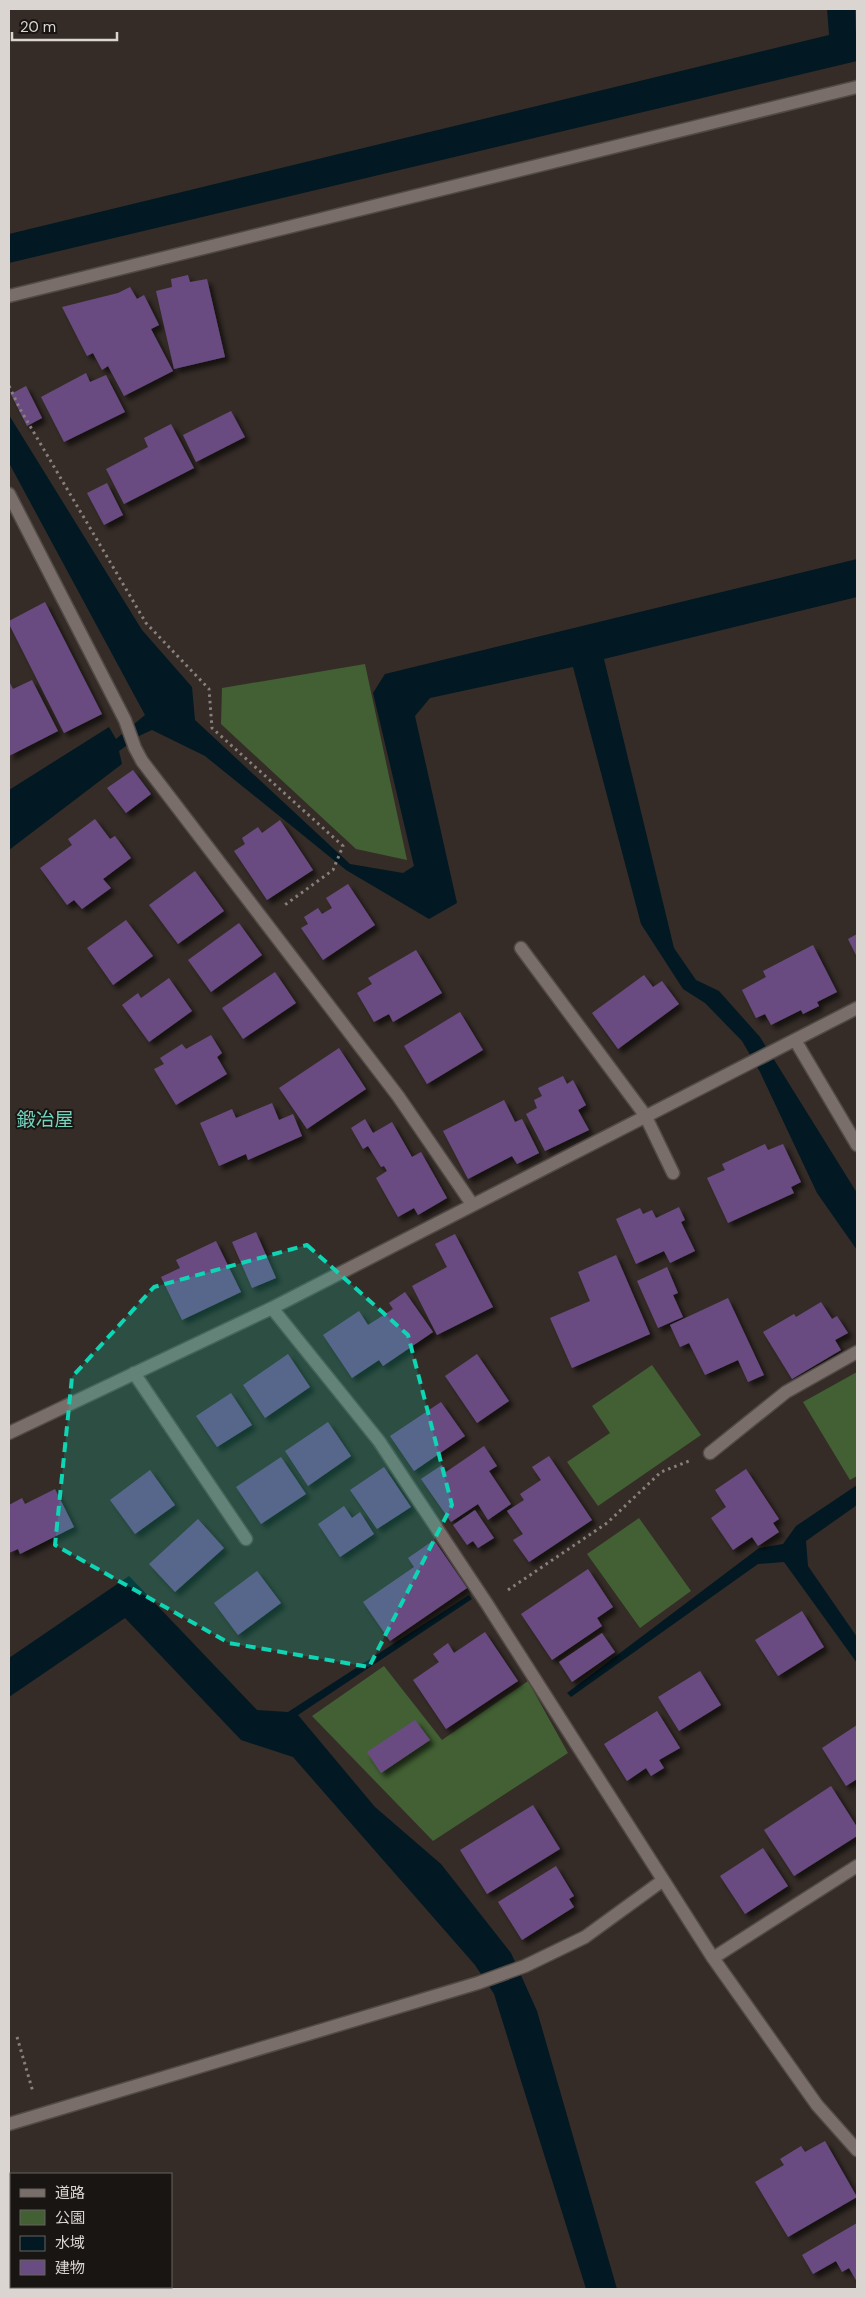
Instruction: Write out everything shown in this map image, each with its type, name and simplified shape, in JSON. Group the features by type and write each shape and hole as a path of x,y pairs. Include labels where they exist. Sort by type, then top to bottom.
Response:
{"street":[{"path":"9,296 857,87"},
{"path":"9,494 125,720 142,761 398,1096 472,1204"},
{"path":"520,948 645,1116 674,1173"},
{"path":"9,1433 272,1308 748,1062 857,1008"},
{"path":"795,1040 857,1145"},
{"path":"272,1308 379,1441 487,1604 662,1881 817,2105 857,2150"},
{"path":"710,1453 786,1392 857,1352"},
{"path":"134,1373 246,1539"},
{"path":"714,1958 857,1866"},
{"path":"9,2124 478,1983 525,1966 585,1937 662,1881"}],"path":[{"path":"9,386 20,409 146,623 209,688 212,728 343,846 333,870 264,920"},
{"path":"487,1604 607,1523 661,1472 710,1453"},
{"path":"17,2038 40,2115"}],"highlighted area":[{"path":"307,1245 408,1335 452,1505 369,1667 229,1643 55,1545 72,1377 154,1287"}],"green space":[{"path":"365,664 407,860 356,849 221,724 222,688"},
{"path":"652,1365 701,1435 598,1506 567,1462 610,1433 592,1406"},
{"path":"857,1372 857,1476 850,1480 803,1402"},
{"path":"639,1518 691,1591 640,1628 587,1554"},
{"path":"384,1666 442,1740 528,1681 568,1753 433,1841 312,1716"}],"water":[{"path":"827,9 855,9 857,61 9,263 9,234 829,35"},
{"path":"9,415 142,630 192,687 195,720 350,864 403,873 414,866 373,693 385,674 857,559 857,597 604,659 674,948 696,980 719,991 760,1037 857,1193 857,1250 817,1193 760,1072 742,1041 705,1003 683,989 641,924 573,667 430,698 415,716 457,903 429,919 346,870 205,756 152,730 141,735 119,751 122,764 9,850 9,790 109,727 116,739 145,715 9,463"},
{"path":"857,1485 857,1505 806,1541 808,1566 857,1637 857,1663 784,1562 758,1564 571,1697 567,1693 759,1548 783,1544 796,1526"},
{"path":"129,1576 257,1710 288,1712 469,1595 472,1599 298,1715 375,1807 441,1864 511,1953 537,2011 617,2289 586,2289 494,1994 475,1965 293,1757 241,1740 125,1618 9,1697 9,1658"}],"building":[{"path":"188,275 190,282 207,279 225,357 174,369 156,291 172,287 171,279"},
{"path":"130,287 137,299 144,295 159,325 151,329 173,371 124,396 108,366 102,370 93,353 87,356 62,307 118,293"},
{"path":"86,373 90,382 106,375 125,412 64,442 41,397"},
{"path":"26,386 42,418 27,426 11,394"},
{"path":"231,411 245,437 196,462 183,435"},
{"path":"171,424 194,468 124,504 106,469 148,447 144,438"},
{"path":"107,483 123,515 104,525 87,493"},
{"path":"45,602 102,714 64,733 9,624 9,621"},
{"path":"32,680 58,731 9,756 9,681 13,689"},
{"path":"133,770 151,794 126,813 107,788"},
{"path":"95,819 110,839 115,836 131,858 103,879 111,888 82,909 74,900 67,905 40,868 72,845 68,839"},
{"path":"280,820 313,870 267,900 234,851 245,844 242,838 258,827 262,833"},
{"path":"195,871 224,911 178,944 149,905"},
{"path":"348,884 375,925 323,960 301,928 308,924 304,917 318,908 322,914 332,908 326,898"},
{"path":"126,920 153,956 113,985 87,948"},
{"path":"239,923 262,955 211,992 188,960"},
{"path":"857,934 857,957 848,939"},
{"path":"813,945 837,992 817,1002 819,1006 803,1014 801,1010 771,1025 765,1014 756,1018 742,990 766,977 763,971"},
{"path":"416,950 442,993 393,1022 389,1014 374,1022 357,993 372,984 368,978"},
{"path":"275,972 296,1003 243,1039 222,1008"},
{"path":"644,975 653,987 662,981 679,1004 618,1049 592,1013"},
{"path":"169,978 192,1011 149,1042 122,1005 138,993 141,998"},
{"path":"460,1012 483,1050 427,1084 404,1046"},
{"path":"211,1035 222,1053 217,1057 227,1074 176,1105 154,1069 164,1064 160,1058 182,1044 186,1049"},
{"path":"339,1048 366,1089 307,1129 279,1088"},
{"path":"563,1076 567,1084 573,1080 586,1105 578,1110 589,1130 545,1151 526,1114 537,1108 534,1100 542,1096 538,1088"},
{"path":"504,1100 515,1122 522,1119 539,1153 517,1164 512,1156 468,1179 443,1131"},
{"path":"272,1103 279,1120 293,1114 302,1136 248,1160 246,1154 219,1166 200,1123 232,1109 236,1118"},
{"path":"365,1119 373,1133 392,1122 412,1157 421,1152 447,1198 418,1215 414,1208 398,1217 376,1178 387,1171 384,1166 381,1167 368,1146 363,1149 351,1128"},
{"path":"765,1144 768,1150 783,1144 801,1182 791,1187 794,1193 728,1223 707,1178 725,1170 722,1164"},
{"path":"679,1207 685,1220 681,1222 695,1251 670,1263 664,1251 636,1264 616,1219 640,1208 643,1214 652,1210 656,1218"},
{"path":"256,1232 276,1278 252,1288 232,1242"},
{"path":"455,1234 493,1307 437,1335 412,1286 447,1267 435,1244"},
{"path":"216,1241 241,1292 182,1320 161,1277 180,1268 176,1260"},
{"path":"616,1255 650,1334 572,1368 550,1318 590,1301 578,1272"},
{"path":"667,1267 678,1293 673,1295 683,1317 658,1328 637,1281"},
{"path":"405,1292 433,1332 383,1366 379,1360 352,1378 323,1335 359,1311 368,1325 393,1309 389,1303"},
{"path":"728,1298 764,1375 748,1382 738,1360 705,1375 689,1343 680,1347 670,1325"},
{"path":"821,1302 832,1319 837,1316 848,1333 835,1340 841,1350 792,1379 763,1332 794,1314 796,1317"},
{"path":"288,1354 310,1387 265,1418 243,1385"},
{"path":"477,1354 509,1401 477,1423 445,1376"},
{"path":"231,1393 252,1425 217,1447 196,1416"},
{"path":"441,1402 465,1436 414,1471 390,1436"},
{"path":"328,1422 351,1456 308,1486 285,1451"},
{"path":"484,1446 497,1466 489,1471 511,1504 488,1520 478,1504 451,1522 421,1479 442,1465 446,1472"},
{"path":"549,1456 592,1520 529,1562 513,1540 523,1534 507,1511 524,1500 520,1494 541,1480 532,1467"},
{"path":"281,1457 306,1494 261,1524 236,1487"},
{"path":"384,1467 411,1507 377,1529 350,1490"},
{"path":"746,1469 779,1519 773,1523 779,1532 758,1546 752,1537 733,1550 711,1518 726,1507 715,1490"},
{"path":"150,1470 175,1505 135,1534 110,1500"},
{"path":"55,1489 74,1527 20,1554 18,1549 9,1553 9,1505 22,1498 25,1504"},
{"path":"344,1506 352,1518 360,1512 374,1534 340,1557 318,1524"},
{"path":"475,1510 494,1538 478,1548 473,1541 467,1545 453,1525"},
{"path":"198,1519 224,1548 175,1592 149,1564"},
{"path":"434,1540 467,1588 390,1641 363,1602 414,1567 408,1558"},
{"path":"588,1569 613,1607 597,1618 602,1626 552,1660 521,1614"},
{"path":"257,1571 281,1603 238,1635 214,1603"},
{"path":"802,1611 824,1647 778,1676 755,1640"},
{"path":"485,1632 518,1681 446,1729 413,1680 439,1662 433,1654 448,1643 454,1653"},
{"path":"602,1633 615,1652 572,1682 559,1662"},
{"path":"700,1671 721,1705 679,1731 658,1697"},
{"path":"657,1711 680,1748 659,1760 664,1768 651,1776 646,1768 627,1781 604,1744"},
{"path":"415,1720 430,1740 381,1773 367,1752"},
{"path":"857,1725 857,1779 846,1786 822,1748"},
{"path":"831,1786 857,1827 857,1836 794,1876 764,1830"},
{"path":"533,1805 560,1849 487,1894 460,1850"},
{"path":"763,1848 788,1886 745,1914 720,1876"},
{"path":"556,1866 574,1896 569,1899 574,1907 522,1940 498,1902"},
{"path":"825,2141 857,2197 788,2237 755,2182 784,2165 780,2159 801,2146 805,2152"},
{"path":"857,2223 857,2282 849,2268 842,2272 836,2261 813,2274 802,2255"}],"district":[{"name":"鍛冶屋","path":"45,1119"}]}
